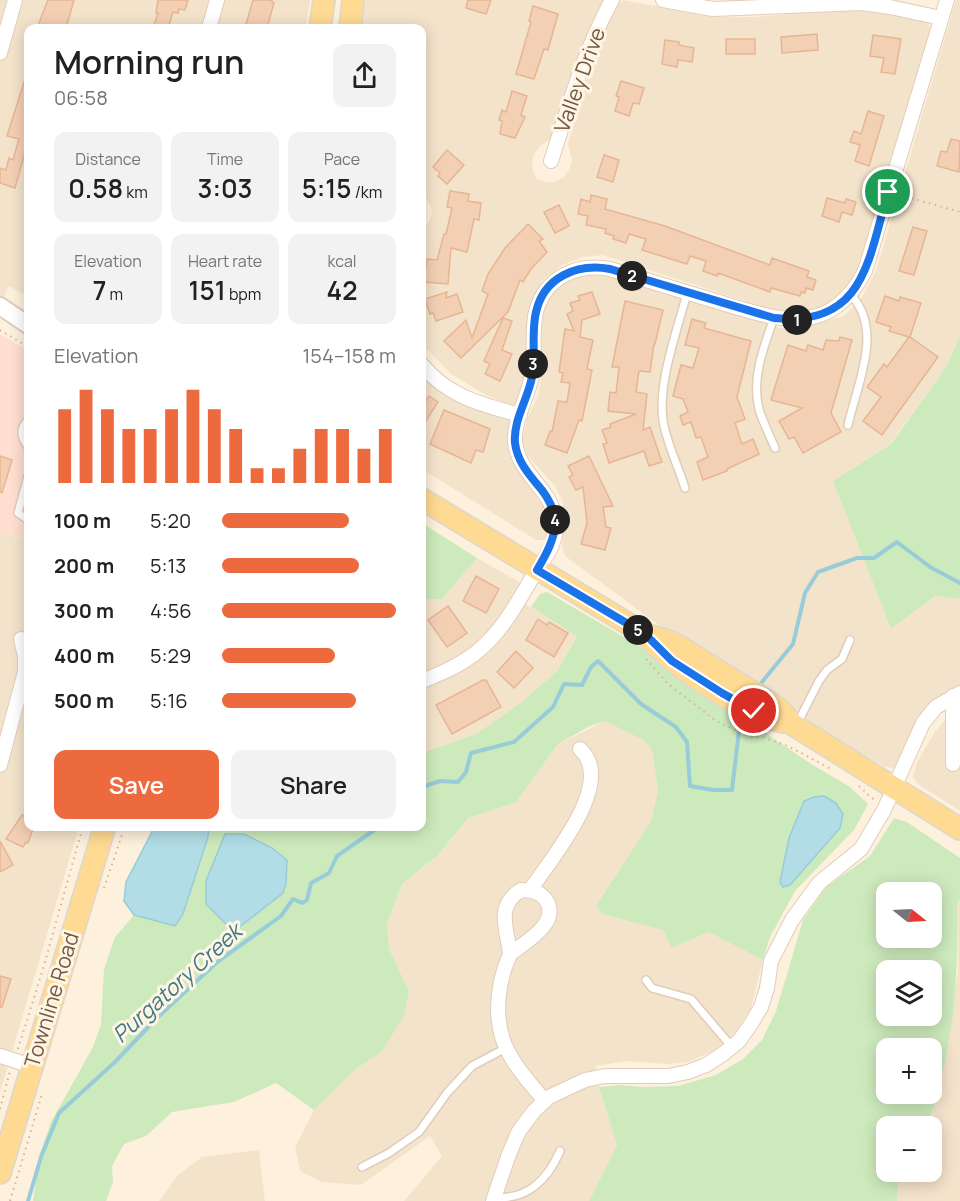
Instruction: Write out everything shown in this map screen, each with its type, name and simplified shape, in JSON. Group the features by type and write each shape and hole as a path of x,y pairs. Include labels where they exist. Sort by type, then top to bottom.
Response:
{"main road":[{"path":"321,24 324,0"},
{"path":"350,24 353,0"},
{"path":"426,501 645,634 672,661 718,691 769,718 794,725 889,796 960,829"},
{"name":"Townline Road","path":"0,1173 15,1061 103,831"}],"street":[{"path":"0,53 15,0"},
{"path":"210,24 217,0"},
{"name":"Valley Drive","path":"551,161 585,58 612,0"},
{"path":"663,0 713,9 862,3 941,18"},
{"path":"426,679 454,667 477,652 497,633 551,547 555,533 552,505 525,470 518,457 515,443 515,428 528,395 532,375 536,312 541,296 563,274 578,268 594,266 774,318 798,320 830,311 851,295 865,271 946,0"},
{"path":"0,306 24,322"},
{"path":"426,370 451,391 472,402 520,415"},
{"path":"21,639 24,659"},
{"path":"0,765 24,679"},
{"path":"953,764 956,694"},
{"path":"493,1199 514,1141 526,1120 545,1101 585,1080 605,1077 668,1076 688,1072 706,1065 732,1047 752,1024 761,1007 767,988 771,961 792,920 819,883 861,849 923,723 936,707 956,694"},
{"path":"530,890 581,813 588,797 592,776 590,762 580,749"},
{"path":"510,954 542,929 548,920 547,900 540,894 530,890 520,890 506,903 504,914 510,954 499,989 498,1011 501,1034 507,1048 522,1073 545,1101"}],"lane":[{"path":"685,488 664,430 662,408 663,386 687,293"},
{"path":"848,425 865,361 867,344 862,308 851,295"},
{"path":"774,318 763,352 757,381 757,396 759,411 775,448"},
{"path":"24,426 22,429 24,441"},
{"path":"24,491 18,513 24,517"},
{"path":"794,725 819,681 827,670 842,659 850,640"},
{"path":"646,981 652,988 691,999 732,1047"},
{"path":"362,1167 389,1153 419,1132 447,1093 472,1066 507,1048"},
{"path":"493,1199 514,1199 540,1184 552,1170 560,1151"}],"path":[{"path":"888,192 960,212"},
{"path":"0,330 24,344"},
{"path":"645,657 654,671 675,691 708,716 732,730 788,746 831,769"},
{"path":"856,784 869,797 889,796"},
{"path":"0,1109 43,969 82,831"}],"shaded area":[{"path":"0,0 310,0 307,24 24,24 24,295 9,286 0,306"},
{"path":"365,0 603,0 579,59 554,137 540,146 532,161 537,179 545,182 554,182 564,177 569,170 572,161 568,144 584,89 604,30 618,4 623,0 718,17 756,17 815,11 876,11 924,21 929,25 931,32 865,259 852,287 836,302 812,313 785,314 603,255 583,257 562,265 542,280 529,308 527,379 521,396 516,403 510,405 484,394 451,374 426,347 426,225 432,214 426,198 426,24 362,24"},
{"path":"956,0 960,0 960,336 946,367 890,444 833,481 891,629 935,596 960,599 960,693 940,705 901,763 893,768 885,767 816,726 656,623 565,556 562,545 563,503 555,486 527,455 523,446 523,436 527,419 539,394 542,366 542,319 547,302 557,286 568,275 611,272 784,329 807,326 843,316 860,301 876,271"},
{"path":"0,334 24,349 24,540 0,532"},
{"path":"426,369 513,421 549,515 549,536 544,540 536,540 426,471"},
{"path":"0,532 24,540 24,831 78,831 0,1092"},
{"path":"477,558 521,583 514,597 577,635 557,671 523,701 476,734 426,752 426,599 442,599"},
{"path":"960,707 960,811 918,784 913,777 917,762 935,732 953,710"},
{"path":"605,721 645,741 652,750 658,791 651,821 596,906 602,914 664,930 708,932 763,960 751,1008 736,1032 715,1050 688,1062 667,1064 626,1061 596,1066 599,1087 617,1145 589,1201 404,1201 442,1156 430,1136 361,1185 321,1182 300,1171 295,1147 314,1110 356,1069 382,1051 409,991 389,949 387,923 402,884 438,855 468,818 515,803 558,744"},
{"path":"960,899 960,1201 897,1201 898,1182 942,1182 942,1116 931,1116 934,1104 942,1104 942,1060 958,973 957,904"},
{"path":"259,1150 265,1201 159,1201 178,1175 202,1157"}],"green space":[{"path":"960,336 960,599 935,596 891,629 833,481 891,444 946,367"},
{"path":"426,526 477,558 442,599 426,599"},
{"path":"547,592 639,646 808,762 850,787 868,804 854,830 795,891 770,937 763,960 708,932 672,948 663,930 602,914 596,906 651,821 658,791 652,750 645,741 605,721 588,727 558,744 515,803 468,818 438,855 402,884 387,923 389,949 409,991 404,1016 382,1051 356,1069 314,1110 276,1083 234,1102 172,1112 146,1136 124,1144 112,1166 113,1182 106,1201 33,1201 39,1156 51,1122 93,1047 101,1024 104,969 115,937 134,915 175,926 209,831 426,831 426,752 476,734 523,701 557,671 577,636 531,607 540,594","holes":["286,884 228,926 206,904"]},
{"path":"894,818 907,822 960,858 960,899 957,905 953,1014 942,1075 942,1038 876,1038 876,1104 935,1104 930,1116 876,1116 876,1182 898,1182 897,1201 589,1201 617,1145 599,1087 678,1086 716,1075 743,1059 762,1040 776,1011 803,920 826,887 870,856"}],"water":[{"path":"824,796 836,803 843,814 840,828 790,885 783,887 780,882 789,838 804,801"},
{"path":"152,831 209,831 183,914 175,926 134,915 124,901 126,882"},
{"path":"225,834 244,834 272,848 287,860 286,884 283,893 237,929 228,926 206,904 206,881"}],"building":[{"path":"48,0 74,0 67,24 39,24"},
{"path":"158,0 188,0 185,10 179,9 178,13 173,12 169,24 154,24 158,13 156,13"},
{"path":"253,0 272,0 274,3 268,24 246,24"},
{"path":"468,0 491,0 486,14 466,8"},
{"path":"533,6 558,14 548,50 544,49 534,79 516,74 531,22 529,21"},
{"path":"817,34 818,50 782,53 781,37"},
{"path":"873,35 901,39 895,74 881,72 884,58 870,56"},
{"path":"726,39 755,39 755,54 726,54"},
{"path":"665,40 694,48 692,62 678,60 677,67 662,64"},
{"path":"621,81 644,88 639,104 633,103 629,116 615,111 619,97 616,96"},
{"path":"24,82 24,156 15,188 0,183 0,168 6,170 9,158 13,160 19,139 7,136"},
{"path":"512,91 527,96 521,115 525,117 515,138 500,134 502,121 499,120 502,110 506,112"},
{"path":"868,111 884,116 869,166 855,161 860,145 850,142 854,131 861,134"},
{"path":"951,139 960,141 959,172 937,166 941,151 947,152"},
{"path":"447,150 464,165 447,184 438,176 440,173 433,167"},
{"path":"604,155 619,160 613,182 597,177"},
{"path":"450,191 469,194 468,201 481,203 479,220 474,219 467,252 451,248 448,284 426,282 427,259 437,260 444,234 446,234 452,208 447,207"},
{"path":"591,195 607,199 605,209 665,226 770,265 772,258 809,271 807,277 816,280 813,290 806,288 805,293 801,292 800,296 771,288 770,292 718,273 717,276 703,271 706,261 690,256 687,264 642,250 646,239 629,234 626,243 613,239 614,236 605,233 606,229 586,225 588,216 578,214 581,199 590,202"},
{"path":"827,198 845,203 846,199 856,202 852,215 842,212 839,222 822,216"},
{"path":"559,205 569,226 555,233 544,212"},
{"path":"528,224 543,239 539,241 547,252 531,269 523,282 520,280 508,312 461,358 444,341 466,320 472,338 488,294 482,291 488,274 505,248"},
{"path":"913,227 927,231 914,275 899,271"},
{"path":"447,292 446,298 457,294 463,312 436,321 433,313 430,314 426,299"},
{"path":"592,292 600,314 582,320 580,337 593,340 587,369 592,370 582,421 579,420 567,453 545,445 550,431 552,432 558,401 567,402 570,383 561,382 563,373 559,372 565,329 574,331 567,314 573,311 570,303 580,300 578,296"},
{"path":"885,296 899,301 900,297 921,303 910,337 938,357 882,435 863,421 881,397 867,387 884,364 887,367 909,337 889,331 891,327 876,322"},
{"path":"625,301 663,310 654,344 650,372 639,371 636,392 647,394 643,430 650,427 662,462 649,466 644,451 609,463 603,444 607,443 602,430 611,427 610,424 636,414 608,411 610,392 616,393 619,367 612,367"},
{"path":"503,318 512,321 502,350 512,354 500,381 485,374 490,364 484,361"},
{"path":"692,319 706,323 704,328 751,341 737,397 745,419 735,423 742,444 753,439 759,454 727,471 703,480 697,462 708,457 701,437 696,438 691,422 683,425 680,416 688,412 683,399 673,396 681,365 693,368 699,348 685,345"},
{"path":"840,337 852,340 831,413 841,432 803,453 794,437 789,439 779,421 802,408 771,400 788,345 806,351 808,345 823,350 826,340 839,341"},
{"path":"429,396 438,402 426,421 426,401"},
{"path":"444,410 490,429 483,452 476,450 471,463 430,444"},
{"path":"0,456 12,460 2,493 0,492"},
{"path":"589,456 613,506 603,507 606,527 611,528 605,550 581,544 587,523 583,487 576,490 569,477 573,475 568,466"},
{"path":"476,576 499,589 486,613 463,601"},
{"path":"448,606 467,633 447,647 428,620"},
{"path":"538,619 547,625 549,622 568,633 554,657 526,640"},
{"path":"516,651 533,668 514,688 497,672"},
{"path":"486,680 501,707 452,734 436,705"},
{"path":"22,815 24,816 24,831 32,831 28,843 26,842 23,847 6,839"},
{"path":"0,841 13,865 0,872"},
{"path":"0,976 11,979 2,1007 0,1007"}],"waterway":[{"name":"Purgatory Creek","path":"762,682 793,644 805,593 818,572 857,558 874,558 897,542 930,567 960,583"},
{"name":"Purgatory Creek","path":"426,786 440,781 458,782 466,772 471,753 514,742 553,707 564,684 582,685 591,667 598,661 641,704 676,727 687,742 690,786 713,790 732,790 740,722"},
{"name":"Purgatory Creek","path":"28,1201 41,1157 59,1113 115,1062 156,1019 216,963 281,916 293,899 302,903 307,900 311,883 329,873 337,856 373,831"}],"route":[{"path":"754,711 672,661 645,634 537,570 551,547 555,533 555,519 552,505 525,470 518,457 515,443 515,428 528,395 532,375 536,312 541,296 563,274 578,268 594,266 774,318 798,320 814,317 830,311 845,301 857,287 865,271 888,192"}]}
